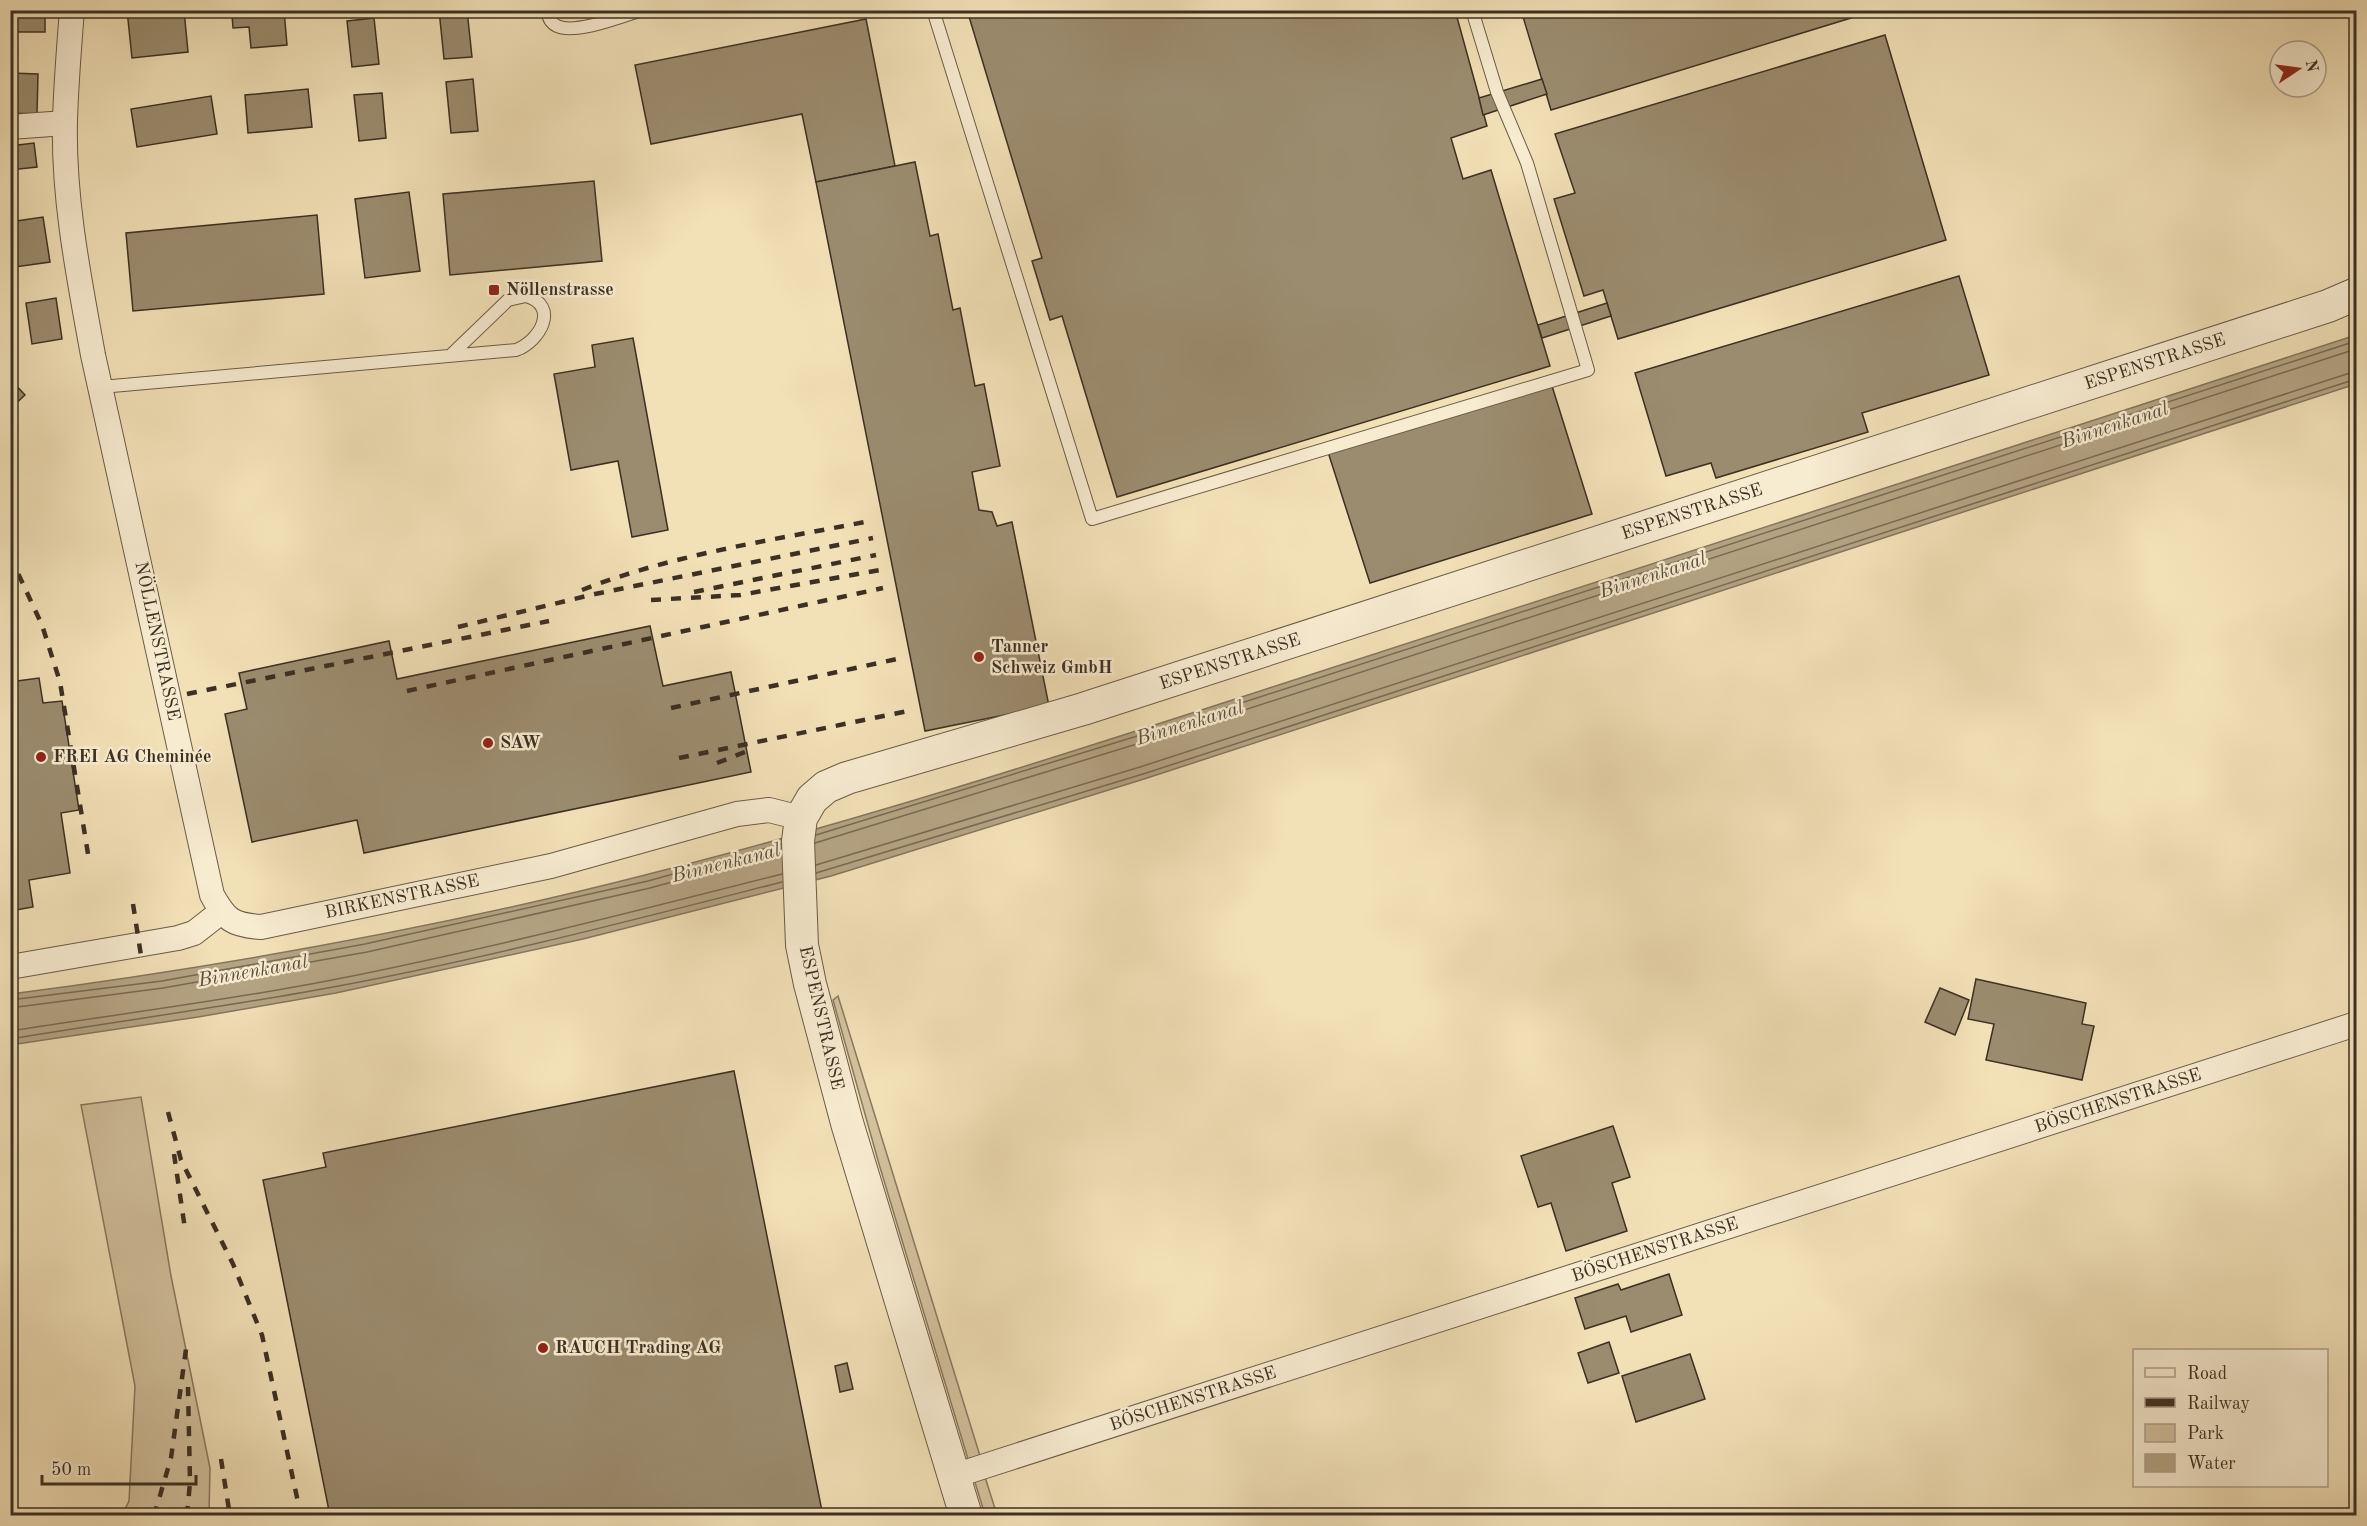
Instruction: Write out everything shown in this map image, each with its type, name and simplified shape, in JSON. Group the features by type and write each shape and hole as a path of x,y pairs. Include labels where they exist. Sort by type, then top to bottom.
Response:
{"street":[{"name":"NÖLLENSTRASSE","path":"72,10 65,123 70,206 79,277 212,895 221,912"},
{"path":"10,127 65,123"},
{"name":"ESPENSTRASSE","path":"966,1515 847,1123 810,984 801,923 798,841 806,809 826,787 848,778 1103,703 2317,310 2356,294"},
{"name":"BIRKENSTRASSE","path":"221,912 241,926 261,927 551,866 737,814 806,809"},
{"path":"10,968 178,938 195,933 221,912"},
{"name":"BÖSCHENSTRASSE","path":"954,1476 2356,1024"}],"lane":[{"path":"547,10 549,20 557,26 567,28 584,27 642,10"},
{"path":"933,10 1092,519 1588,370 1527,163 1497,92 1472,10"},
{"path":"101,387 452,354 507,351 525,347 539,333 544,324 541,306 526,296 508,300 452,354"}],"green space":[{"path":"838,996 980,1456 968,1459 879,1164 833,1000"},
{"path":"141,1097 171,1276 210,1468 209,1515 122,1515 129,1501 135,1386 81,1105"},
{"path":"985,1477 997,1515 985,1515 974,1479"}],"water":[{"name":"Binnenkanal","path":"2356,335 2356,384 1144,779 831,876 583,939 336,993 198,1017 11,1045 11,994 252,958 491,912 649,874 827,826 1178,717"}],"building":[{"path":"15,10 45,10 45,32 15,32"},
{"path":"127,10 184,10 188,52 132,58"},
{"path":"284,10 287,45 251,48 249,27 233,28 232,15"},
{"path":"439,10 467,10 472,57 444,59"},
{"path":"967,10 1455,10 1487,126 1451,138 1463,179 1491,170 1550,366 1117,497 1062,316 1050,320 1032,261 1042,258"},
{"path":"1521,10 1877,10 1551,110"},
{"path":"374,18 379,64 352,67 347,21"},
{"path":"866,19 895,166 816,182 802,114 651,144 635,65"},
{"path":"1885,35 1946,240 1618,339 1603,290 1584,296 1554,199 1575,193 1555,134"},
{"path":"10,73 38,74 37,114 10,113"},
{"path":"473,79 478,131 451,133 446,82"},
{"path":"1542,79 1547,94 1483,115 1479,98"},
{"path":"308,89 312,127 248,133 245,95"},
{"path":"382,93 386,138 359,141 354,95"},
{"path":"211,96 217,134 137,147 131,109"},
{"path":"34,143 37,167 10,170 10,146"},
{"path":"915,162 930,236 938,234 953,310 960,308 975,386 984,384 1000,466 972,472 979,510 992,512 997,526 1012,522 1049,706 925,731 816,182"},
{"path":"594,181 602,261 450,275 443,194"},
{"path":"409,192 420,271 365,278 355,199"},
{"path":"317,215 324,294 133,311 126,233"},
{"path":"43,217 50,262 15,267 10,222"},
{"path":"1959,276 1989,375 1862,413 1868,432 1716,478 1711,463 1666,476 1635,373"},
{"path":"56,298 62,339 32,344 26,303"},
{"path":"1607,303 1611,316 1542,338 1538,325"},
{"path":"633,338 668,530 632,537 618,461 571,470 554,374 595,367 592,345"},
{"path":"10,379 25,395 10,409"},
{"path":"1552,386 1592,514 1370,583 1328,452"},
{"name":"SAW","path":"650,626 663,686 731,672 751,772 364,853 357,820 252,842 225,714 247,709 239,673 389,641 397,679"},
{"name":"FREI AG Cheminée","path":"39,678 43,703 62,701 79,810 61,813 70,873 29,880 33,907 10,911 10,682"},
{"path":"1976,979 2086,1003 2082,1024 2094,1026 2082,1080 1986,1060 1994,1024 1968,1019"},
{"path":"1940,988 1969,1000 1955,1035 1925,1022"},
{"name":"RAUCH Trading AG","path":"734,1071 823,1516 330,1516 263,1180 326,1167 323,1153"},
{"path":"1613,1126 1630,1177 1612,1183 1627,1231 1566,1251 1551,1203 1538,1207 1521,1156"},
{"path":"1669,1274 1682,1315 1631,1332 1626,1316 1585,1329 1575,1298 1618,1284 1621,1290"},
{"path":"1609,1342 1619,1373 1588,1383 1578,1353"},
{"path":"1690,1354 1705,1399 1636,1422 1622,1376"},
{"path":"847,1363 853,1389 840,1392 835,1366"}],"railway":[{"path":"582,590 617,577 688,557 870,521"},
{"path":"458,627 595,594 873,538"},
{"path":"694,592 876,555"},
{"path":"10,556 42,625 60,682 89,860"},
{"path":"651,600 740,595 880,570"},
{"path":"407,691 883,588"},
{"path":"187,694 549,621"},
{"path":"671,708 897,659"},
{"path":"679,758 908,711"},
{"path":"717,763 750,750"},
{"path":"133,904 142,962"},
{"path":"168,1112 181,1160 233,1264 262,1335 301,1516"},
{"path":"174,1154 185,1229"},
{"path":"154,1516 171,1458 187,1342"},
{"path":"187,1516 190,1482 188,1387"},
{"path":"221,1459 230,1516"}],"place":[{"name":"Nöllenstrasse","path":"494,290"},
{"name":"Tanner Schweiz GmbH","path":"979,657"},
{"name":"SAW","path":"488,743"},
{"name":"FREI AG Cheminée","path":"41,757"},
{"name":"RAUCH Trading AG","path":"543,1348"}]}
